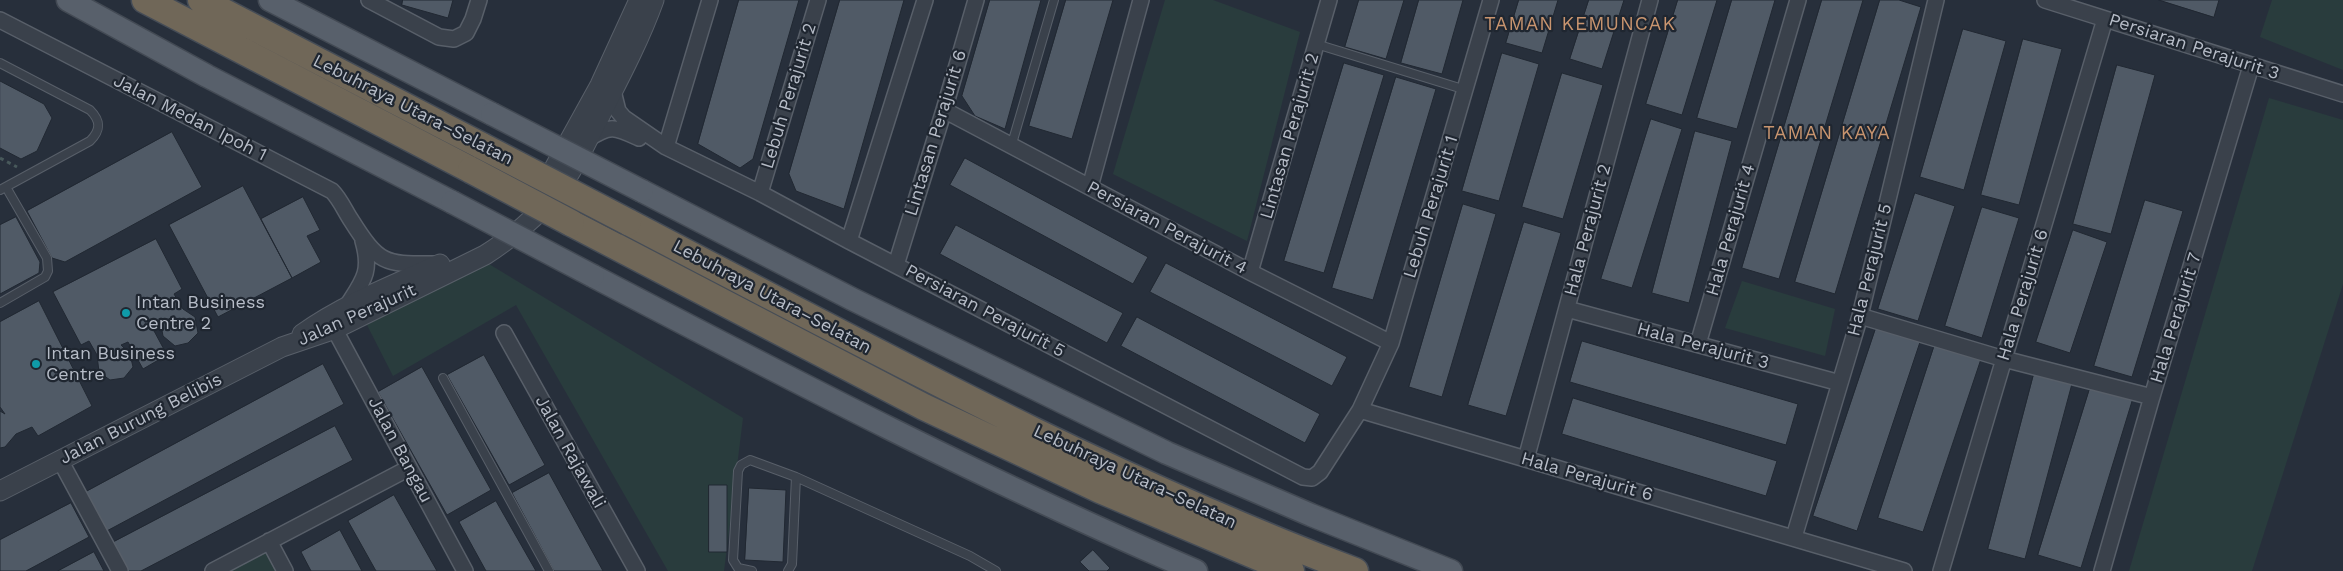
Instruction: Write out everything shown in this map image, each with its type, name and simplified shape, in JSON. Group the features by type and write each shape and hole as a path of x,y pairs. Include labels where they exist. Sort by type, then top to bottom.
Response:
{"highway":[{"name":"Lebuhraya Utara–Selatan","path":"145,0 924,407 1100,490 1291,571"},
{"name":"Lebuhraya Utara–Selatan","path":"201,0 939,384 1050,438 1281,543 1355,571"}],"main road":[{"path":"68,0 207,76 884,427 1081,522 1196,571"},
{"path":"270,0 861,303 1167,453 1310,516 1451,571"}],"street":[{"path":"369,0 440,37 454,39 466,33 474,19 479,0"},
{"name":"Jalan Perajurit","path":"331,322 347,306 493,238 543,190 600,85 639,0"},
{"name":"Jalan Perajurit","path":"282,347 331,322 485,255 500,246 556,193 588,139 647,19 654,0"},
{"path":"666,147 710,0"},
{"name":"Lebuh Perajurit 2","path":"760,192 818,0"},
{"path":"849,241 925,0"},
{"name":"Lintasan Perajurit 6","path":"896,265 976,0"},
{"path":"1090,187 1141,0"},
{"name":"Lintasan Perajurit 2","path":"1250,272 1329,0"},
{"name":"Lebuh Perajurit 1","path":"1360,410 1390,343 1491,0"},
{"name":"Hala Perajurit 2","path":"1526,459 1650,0"},
{"name":"Hala Perajurit 4","path":"1698,344 1798,0"},
{"name":"Hala Perajurit 5","path":"1794,537 1860,316 1936,0"},
{"name":"Persiaran Perajurit 3","path":"2045,0 2343,94"},
{"name":"Hala Perajurit 6","path":"1941,571 2104,18"},
{"name":"Jalan Medan Ipoh 1","path":"0,20 332,191 362,237 381,258 390,262 439,264"},
{"name":"Hala Perajurit 7","path":"2102,571 2251,66"},
{"name":"Persiaran Perajurit 5","path":"612,91 618,111 624,118 666,147"},
{"name":"Persiaran Perajurit 4","path":"944,110 1250,272 1390,343"},
{"name":"Persiaran Perajurit 5","path":"588,139 610,127 618,128 641,139 666,147 760,192 849,241 1303,477 1312,478 1320,472 1360,410"},
{"name":"Jalan Medan Ipoh 1","path":"347,306 367,273 367,256 362,237"},
{"name":"Hala Perajurit 3","path":"1567,309 1840,383"},
{"path":"1860,316 2004,358 2152,397"},
{"name":"Jalan Bangau","path":"331,322 465,571"},
{"name":"Jalan Rajawali","path":"504,333 637,571"},
{"name":"Jalan Burung Belibis","path":"0,491 282,347"},
{"name":"Hala Perajurit 6","path":"1360,410 1904,571"},
{"path":"60,460 120,571"},
{"path":"213,571 409,468"},
{"path":"269,541 285,571"}],"lane":[{"path":"1011,147 1054,0"},
{"path":"1316,44 1466,90"},
{"path":"0,63 90,110 96,116 99,125 97,134 90,141 3,188 47,258 48,271 45,277 0,303"},
{"path":"443,378 549,571"},
{"path":"752,571 738,568 733,560 739,468 750,460 796,477 970,556 996,571"},
{"path":"788,571 792,564 796,477"}],"shaded area":[{"path":"1165,0 1213,0 1300,32 1247,241 1113,174"},
{"path":"2272,0 2343,0 2343,70 2260,37"},
{"path":"2269,98 2343,120 2343,284 2252,571 2129,571"},
{"path":"479,258 743,418 724,571 668,571 516,305 393,376 367,325"},
{"path":"1742,281 1835,309 1825,356 1725,328"},
{"path":"268,547 281,571 224,571"}],"building":[{"path":"403,0 453,0 448,18 402,5"},
{"path":"739,0 799,0 753,159 740,168 698,144"},
{"path":"840,0 904,0 844,209 796,191 789,174"},
{"path":"990,0 1041,0 1005,129 975,116 962,96"},
{"path":"1066,0 1113,0 1072,139 1029,126"},
{"path":"1359,0 1404,0 1386,59 1345,47"},
{"path":"1419,0 1463,0 1442,74 1401,63"},
{"path":"1519,0 1558,0 1542,53 1506,43"},
{"path":"1589,0 1624,0 1602,69 1570,59"},
{"path":"1678,0 1717,0 1682,115 1646,104"},
{"path":"1732,0 1775,0 1737,129 1697,118"},
{"path":"1822,0 1863,0 1779,279 1742,268"},
{"path":"1880,0 1899,0 1921,7 1835,294 1795,282"},
{"path":"2159,0 2219,0 2214,17"},
{"path":"1963,29 2006,41 1964,190 1920,177"},
{"path":"2023,39 2062,49 2019,205 1981,195"},
{"path":"1502,53 1539,64 1499,201 1462,191"},
{"path":"1344,63 1384,75 1324,273 1284,261"},
{"path":"2117,65 2155,75 2111,234 2073,224"},
{"path":"1562,73 1603,85 1563,219 1522,207"},
{"path":"1396,77 1436,89 1373,300 1332,288"},
{"path":"0,81 44,104 52,118 37,151 21,159 0,148"},
{"path":"1651,119 1682,129 1632,288 1601,279"},
{"path":"1695,131 1732,141 1689,303 1652,293"},
{"path":"172,132 202,187 65,262 52,258 27,211"},
{"path":"965,158 1148,257 1133,284 950,185"},
{"path":"243,186 292,278 218,317 169,225"},
{"path":"1915,193 1955,206 1918,321 1878,309"},
{"path":"303,197 320,230 307,236 321,262 292,278 261,219"},
{"path":"2145,200 2183,211 2132,377 2094,366"},
{"path":"1463,204 1496,214 1442,397 1409,387"},
{"path":"1982,207 2019,218 1982,338 1945,326"},
{"path":"16,217 40,262 39,273 0,294 0,225"},
{"path":"1524,222 1561,233 1506,416 1468,405"},
{"path":"956,225 1123,313 1107,343 940,254"},
{"path":"2073,230 2107,242 2070,353 2036,342"},
{"name":"Intan Business Centre 2","path":"156,239 182,289 174,294 183,309 195,317 198,333 188,343 175,346 163,336 161,325 153,329 167,355 143,369 128,342 121,345 130,354 133,367 124,378 110,380 99,372 97,355 89,341 81,345 53,292"},
{"path":"1166,263 1347,357 1332,386 1150,292"},
{"name":"Intan Business Centre","path":"39,301 92,406 38,436 32,427 16,434 5,447 0,448 0,411 5,414 0,407 0,322"},
{"path":"1137,317 1320,414 1305,443 1121,346"},
{"path":"1877,325 1921,339 1857,531 1813,516"},
{"path":"1582,341 1798,404 1786,445 1570,382"},
{"path":"1935,344 1981,359 1923,532 1878,518"},
{"path":"484,355 545,465 509,485 447,375"},
{"path":"323,364 344,404 103,533 82,494"},
{"path":"422,367 491,490 447,515 378,392"},
{"path":"2035,370 2073,380 2025,559 1988,549"},
{"path":"2091,385 2133,398 2081,568 2038,555"},
{"path":"1573,398 1777,461 1766,496 1562,434"},
{"path":"335,426 353,460 141,571 121,571 108,545"},
{"path":"549,473 603,571 554,571 512,493"},
{"path":"709,485 727,485 727,552 709,552"},
{"path":"749,488 786,490 783,562 745,560"},
{"path":"394,495 437,571 376,571 348,521"},
{"path":"496,501 536,571 486,571 459,522"},
{"path":"71,503 89,537 26,571 0,571 0,540"},
{"path":"340,530 362,571 311,571 301,552"},
{"path":"1093,550 1110,568 1107,571 1089,571 1080,562"},
{"path":"94,552 104,571 58,571"}],"place":[{"name":"Intan Business Centre 2","path":"126,313"},
{"name":"Intan Business Centre","path":"36,364"}],"district":[{"name":"TAMAN KEMUNCAK","path":"1580,24"},
{"name":"TAMAN KAYA","path":"1827,133"}]}
